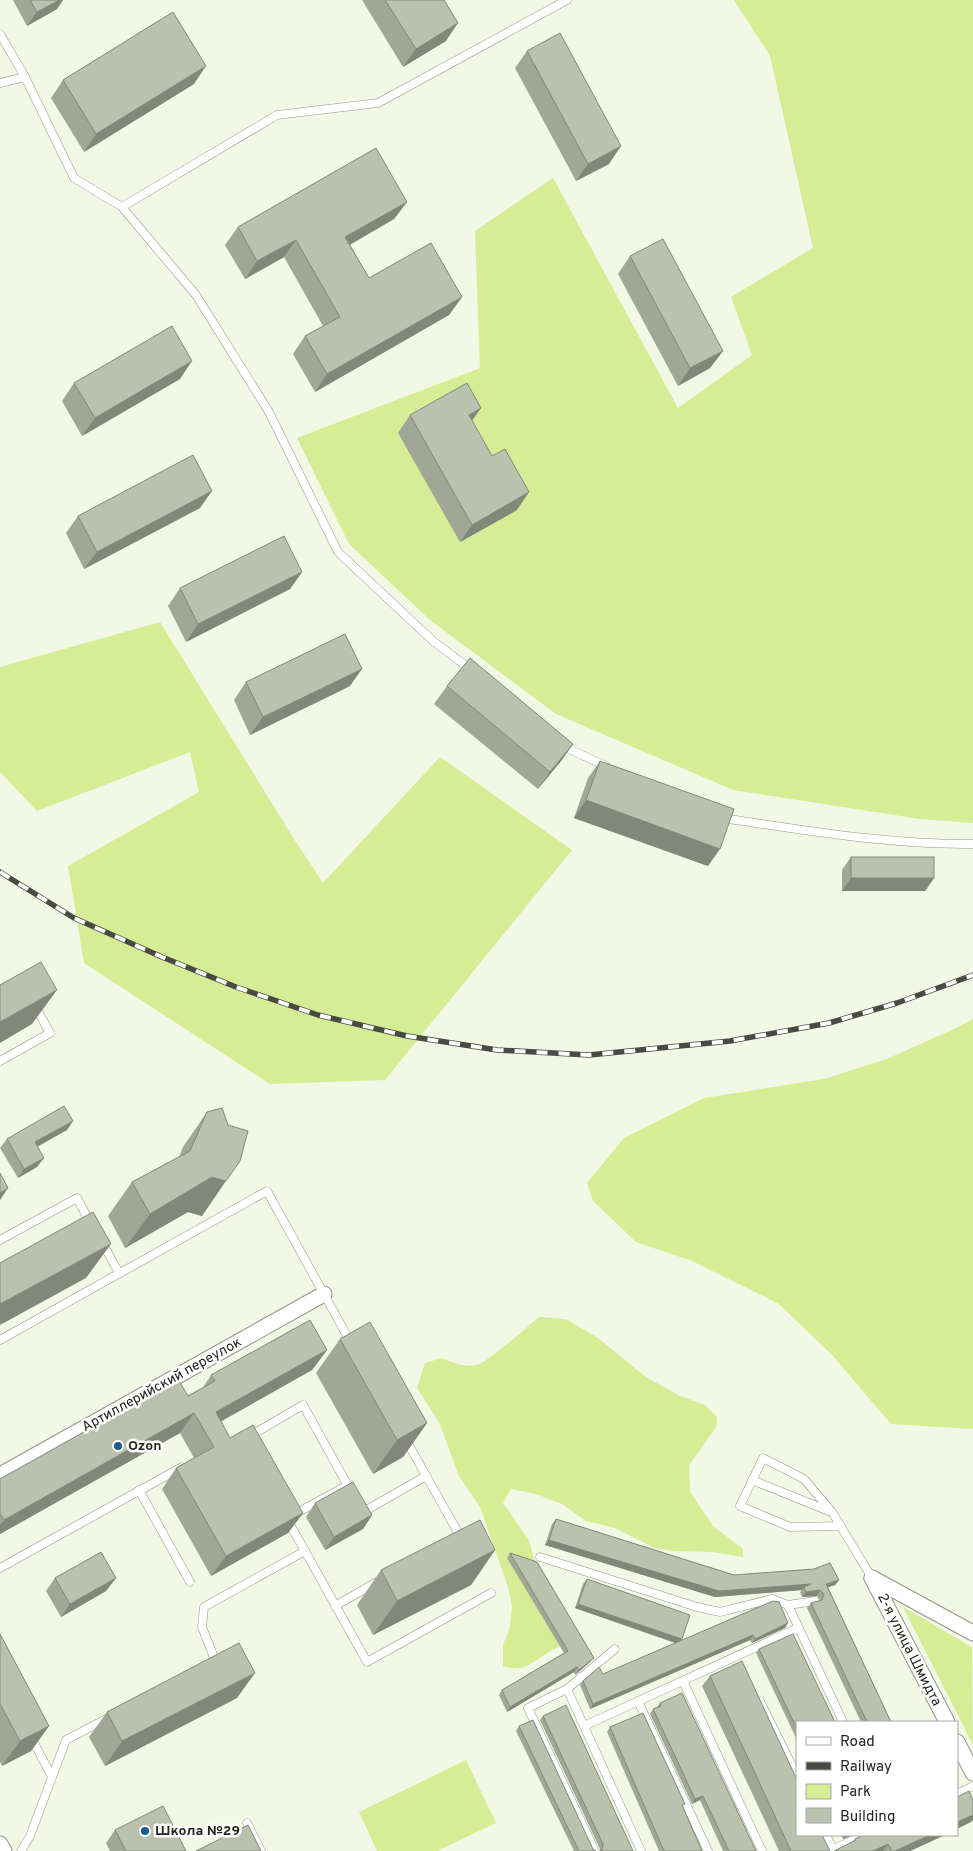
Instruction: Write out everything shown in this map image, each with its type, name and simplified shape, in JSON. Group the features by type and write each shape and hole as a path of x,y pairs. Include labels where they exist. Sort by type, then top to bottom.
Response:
{"street":[{"name":"Артиллерийский переулок","path":"0,1475 324,1294"},
{"name":"2-я улица Шмидта","path":"872,1578 973,1633"},
{"name":"2-я улица Шмидта","path":"872,1578 946,1721"},
{"path":"958,1744 973,1773"},
{"path":"0,1844 4,1851"}],"lane":[{"path":"122,207 277,115 378,103 567,0"},
{"path":"0,34 25,77 74,178 122,207 201,303 269,412 338,552 433,641 480,676"},
{"path":"0,83 25,77"},
{"path":"556,737 571,750 614,770"},
{"path":"718,818 808,831 928,843 973,844"},
{"path":"0,1061 50,1033 32,1001"},
{"path":"0,1340 267,1191 358,1354"},
{"path":"0,1240 77,1198 119,1273"},
{"path":"247,1448 242,1440 303,1406 363,1512 426,1476"},
{"path":"400,1430 460,1536 451,1541"},
{"name":"2-я улица Шмидта","path":"841,1526 790,1527 740,1506 762,1458 804,1479 832,1512 841,1526 872,1578"},
{"path":"0,1568 182,1467"},
{"path":"752,1480 832,1512"},
{"path":"286,1519 348,1485"},
{"path":"139,1490 190,1582"},
{"path":"282,1511 366,1662 490,1593"},
{"path":"206,1665 215,1660 202,1627 204,1607 304,1551"},
{"path":"540,1557 697,1607 720,1612 772,1599 788,1605 815,1601"},
{"path":"335,1606 385,1578"},
{"path":"788,1605 843,1721"},
{"path":"584,1726 798,1628"},
{"path":"594,1851 528,1708 567,1688 587,1674 614,1649"},
{"path":"737,1655 742,1664"},
{"path":"683,1681 762,1851"},
{"path":"567,1688 641,1851"},
{"path":"754,1690 796,1774"},
{"path":"638,1701 708,1851"},
{"path":"21,1851 30,1836 66,1740 118,1712"},
{"path":"29,1733 52,1776"},
{"path":"958,1794 973,1786"},
{"path":"247,1823 261,1851"},
{"path":"826,1836 831,1850 863,1836"}],"green space":[{"path":"734,0 973,0 973,823 920,819 733,790 556,714 430,620 349,544 297,438 480,368 475,231 553,178 678,408 752,355 731,297 813,248 770,56"},
{"path":"160,622 323,883 440,757 572,850 385,1080 270,1084 84,963 68,866 199,792 190,752 37,811 0,772 0,667"},
{"path":"973,1019 973,1429 891,1424 833,1356 779,1304 692,1261 636,1242 593,1201 587,1183 624,1138 704,1098 824,1079 887,1059"},
{"path":"539,1317 566,1319 598,1338 646,1377 680,1396 705,1405 717,1417 717,1426 689,1465 690,1492 713,1526 743,1549 743,1557 712,1552 673,1551 655,1548 615,1528 586,1521 562,1504 536,1494 511,1489 503,1503 529,1540 536,1566 566,1644 526,1666 510,1668 503,1666 503,1645 510,1627 512,1607 508,1587 480,1507 459,1476 439,1422 417,1388 425,1363 442,1358 463,1365 476,1365 498,1351"},
{"path":"903,1607 972,1647 973,1745"},
{"path":"466,1760 496,1823 437,1851 377,1851 359,1812"}],"building":[{"path":"30,0 59,0 37,12"},
{"path":"385,0 444,0 458,23 416,49"},
{"path":"173,12 206,66 96,134 63,80"},
{"path":"560,33 621,146 588,164 527,51"},
{"path":"376,148 407,202 345,237 369,278 431,243 462,297 327,374 305,336 340,317 296,240 257,261 238,227"},
{"path":"663,239 723,351 690,368 630,256"},
{"path":"172,326 192,361 95,418 74,383"},
{"path":"467,383 481,408 469,415 492,456 505,449 529,492 472,525 410,415"},
{"path":"193,455 212,491 97,552 78,516"},
{"path":"284,536 302,572 198,624 180,588"},
{"path":"345,634 362,669 263,717 246,682"},
{"path":"470,658 573,744 550,772 447,686"},
{"path":"600,761 734,809 720,849 586,800"},
{"path":"851,857 934,857 934,878 851,878"},
{"path":"41,962 57,990 0,1022 0,985"},
{"path":"64,1106 73,1121 35,1142 44,1158 24,1169 7,1139"},
{"path":"222,1108 228,1125 248,1131 240,1161 226,1181 212,1177 150,1214 132,1182 190,1151 207,1112"},
{"path":"0,1173 8,1188 0,1193"},
{"path":"93,1212 111,1244 0,1304 0,1263"},
{"path":"310,1320 327,1350 216,1412 230,1438 253,1425 303,1513 226,1556 176,1468 214,1447 194,1413 4,1520 0,1514 0,1479 178,1379 188,1396 215,1381 211,1375"},
{"path":"370,1322 427,1423 397,1440 340,1339"},
{"path":"353,1482 372,1515 334,1537 315,1503"},
{"path":"556,1519 734,1575 814,1569 830,1563 839,1580 826,1584 891,1721 867,1721 811,1603 822,1600 824,1594 820,1590 806,1592 804,1587 811,1584 719,1591 549,1540"},
{"path":"480,1520 495,1550 397,1601 381,1570"},
{"path":"101,1552 116,1578 70,1604 55,1578"},
{"path":"510,1553 537,1562 594,1658 579,1670 577,1667 510,1707 502,1690 568,1651"},
{"path":"587,1579 690,1615 682,1639 578,1604"},
{"path":"773,1601 779,1602 788,1623 755,1639 753,1635 593,1704 583,1681 599,1667 603,1674"},
{"path":"0,1634 49,1726 20,1741 0,1704"},
{"path":"793,1634 835,1721 796,1721 796,1727 759,1649"},
{"path":"239,1643 255,1673 122,1741 107,1712"},
{"path":"742,1661 796,1778 796,1836 822,1836 830,1851 791,1851 710,1676"},
{"path":"682,1693 756,1851 729,1851 703,1796 695,1799 653,1709 661,1706 660,1703"},
{"path":"566,1705 633,1851 600,1851 603,1844 543,1716"},
{"path":"643,1713 685,1804 682,1805 702,1851 664,1851 610,1727"},
{"path":"533,1720 593,1849 596,1851 579,1851 519,1726"},
{"path":"969,1791 973,1800 973,1815 958,1822 958,1796"},
{"path":"163,1806 186,1851 126,1851 115,1830"},
{"path":"248,1825 261,1851 196,1851"},
{"path":"861,1836 928,1836 895,1851 892,1851 888,1844 873,1851 834,1851"}],"railway":[{"path":"0,872 74,918 236,987 318,1015 407,1036 497,1050 589,1055 730,1041 829,1023 897,1003 973,975"}],"place":[{"name":"Ozon","path":"118,1446"},
{"name":"Школа №29","path":"145,1831"}]}
